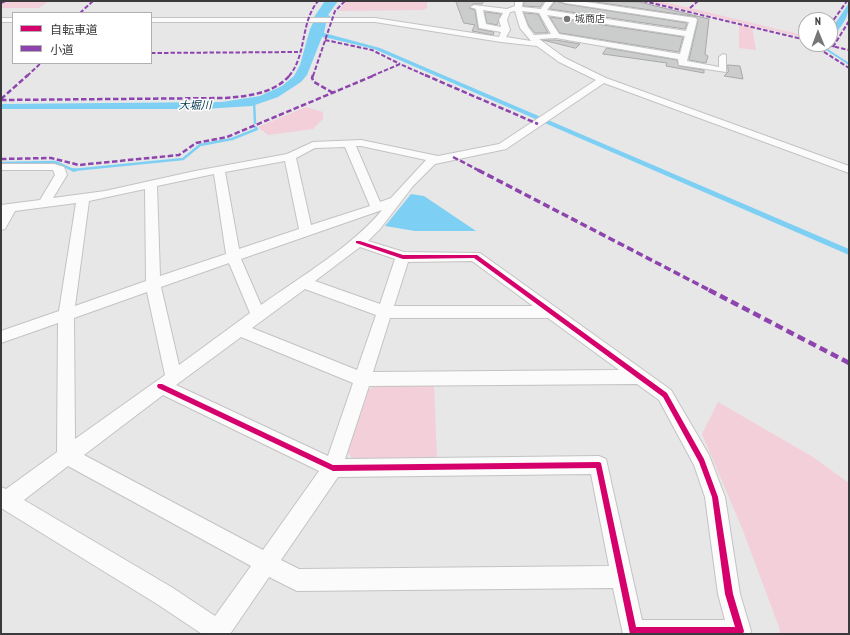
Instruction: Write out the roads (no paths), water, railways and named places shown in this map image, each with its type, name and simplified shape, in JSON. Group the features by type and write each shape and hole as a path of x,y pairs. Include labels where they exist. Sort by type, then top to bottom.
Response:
{"street":[{"path":"550,1 542,13 556,36"},
{"path":"565,1 618,5 652,14 693,20 688,34 682,63 723,70 723,57"},
{"path":"518,4 543,11 688,34"},
{"path":"501,40 506,30 503,20 507,12 518,4"},
{"path":"518,4 521,23 539,44 559,58 603,80 849,170"},
{"path":"506,30 482,26 477,8 507,12"},
{"path":"637,50 652,14"},
{"path":"152,20 331,19 387,21 501,40 539,44"},
{"path":"1,20 12,20"},
{"path":"590,42 602,20"},
{"path":"533,37 556,36 683,57"},
{"path":"1,226 6,208 83,198 290,157 313,145 349,143 369,144 436,159 479,153 502,147 603,80"},
{"path":"349,143 376,206"},
{"path":"290,157 306,230"},
{"path":"403,257 333,468 218,632 166,596 4,498 66,455 358,242 376,226 425,165 436,159"},
{"path":"1,167 54,167 60,170 61,175 44,203"},
{"path":"219,170 233,256 258,314"},
{"path":"151,185 153,284 167,381"},
{"path":"66,455 66,314 83,198"},
{"path":"1,337 306,230 376,206 396,201"},
{"path":"167,381 333,468 599,465 633,632 740,631 729,594 715,497 702,461 665,395 476,256 403,257 358,242"},
{"path":"302,282 385,312 551,312"},
{"path":"238,329 362,379 641,378"},
{"path":"66,455 297,580 622,577"}],"water":[{"name":"大堀川","path":"325,1 338,1 328,15 331,17 328,18 329,20 326,23 324,33 380,48 849,249 849,255 374,49 328,38 322,37 307,75 301,82 278,97 252,106 203,109 1,109 1,104 222,102 260,96 282,86 294,76 300,65 313,23 312,20"},
{"path":"849,3 847,16 838,31 838,19"},
{"path":"411,194 424,196 476,231 415,231 385,226"}],"waterway":[{"path":"831,52 849,64"},
{"path":"254,101 255,123"},
{"path":"73,170 183,159 200,145 232,139 257,129 255,127"},
{"path":"1,163 55,162 73,170"}],"place":[{"name":"城商店","path":"567,19"}]}
